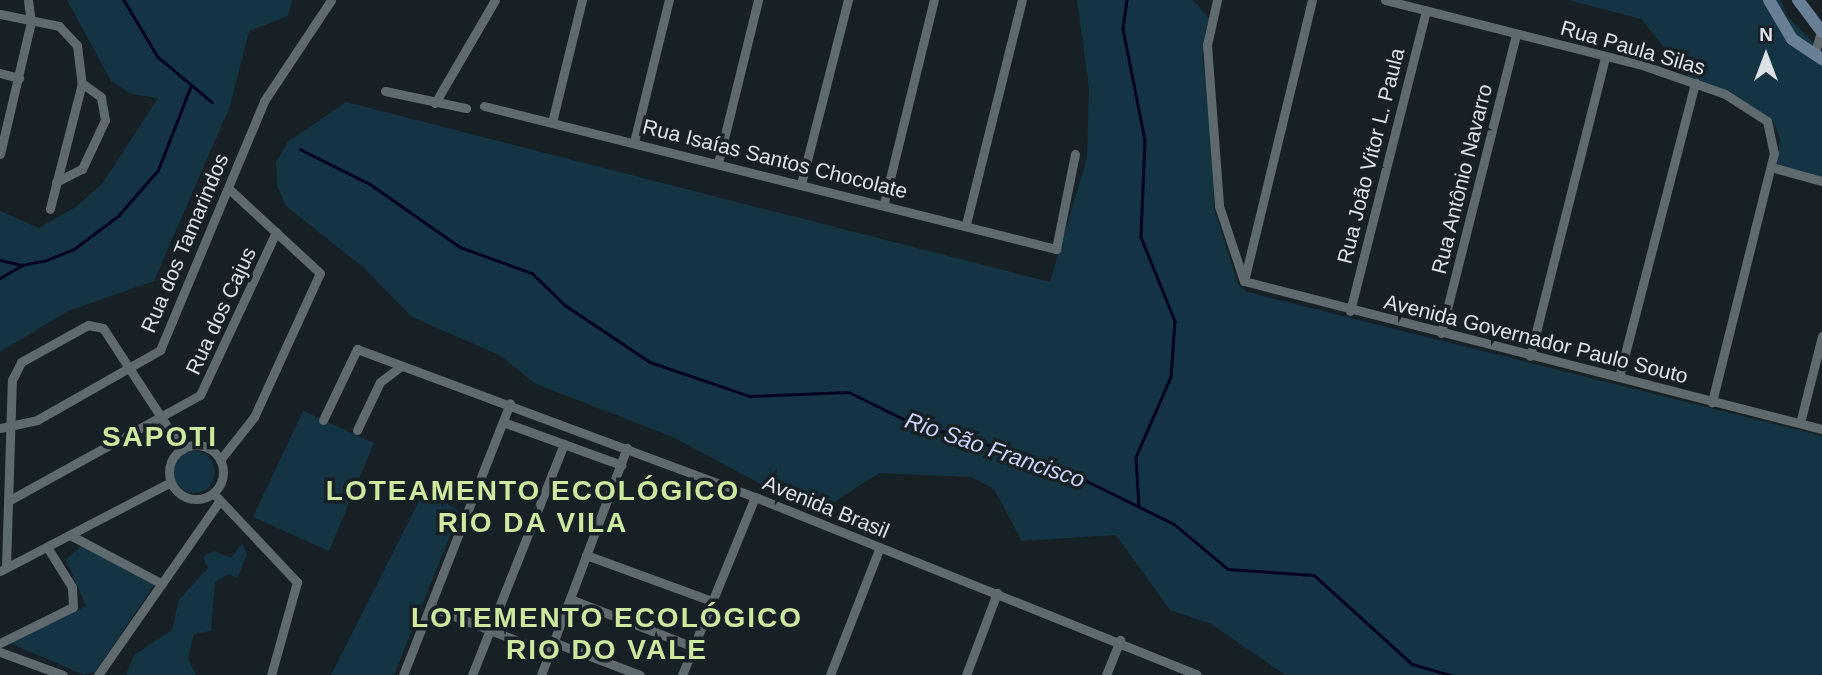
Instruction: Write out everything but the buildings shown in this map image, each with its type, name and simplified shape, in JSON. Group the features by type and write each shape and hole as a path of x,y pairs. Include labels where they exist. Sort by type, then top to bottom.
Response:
{"street":[{"path":"0,154 2,134 19,78 31,22 28,0"},
{"name":"Rua dos Tamarindos","path":"0,428 10,428 131,370 160,350 264,101 331,0"},
{"path":"435,103 495,0"},
{"path":"552,122 582,0"},
{"path":"634,142 668,0"},
{"path":"718,163 758,0"},
{"path":"801,184 848,0"},
{"path":"884,204 934,0"},
{"path":"966,225 1022,0"},
{"path":"1217,0 1207,46 1218,126 1219,206 1244,281"},
{"path":"1244,281 1312,0"},
{"name":"Rua Paula Silas","path":"1385,0 1695,82 1767,121 1774,144 1770,166 1712,402"},
{"path":"1769,0 1792,39 1818,57 1822,31 1798,0"},
{"name":"Rua João Vitor L. Paula","path":"1350,311 1426,10"},
{"path":"0,14 67,29 77,45 82,83 50,209"},
{"name":"Rua Antônio Navarro","path":"1441,333 1516,34"},
{"path":"1530,356 1605,57"},
{"path":"0,74 19,78"},
{"path":"1619,377 1695,82"},
{"path":"56,182 82,169 105,120 101,97 82,83"},
{"path":"385,91 466,108"},
{"name":"Rua Isaías Santos Chocolate","path":"484,106 1056,248 1075,154"},
{"path":"1770,166 1822,181"},
{"path":"220,460 243,436 317,283 315,264 229,190"},
{"name":"Rua dos Cajus","path":"8,501 163,419 200,395 211,379 276,232"},
{"name":"Avenida Governador Paulo Souto","path":"1244,281 1350,311 1822,429"},
{"path":"3,569 16,366 88,325 103,328 182,449"},
{"path":"1800,423 1822,337"},
{"name":"Avenida Brasil","path":"323,419 357,349 400,367 510,403 754,497 1120,640 1197,675"},
{"path":"357,430 380,382 400,367"},
{"path":"403,675 510,403"},
{"path":"503,422 621,465"},
{"path":"472,675 564,444"},
{"path":"541,675 627,448"},
{"path":"98,675 162,584 216,499 224,480 220,460 204,449 182,449 169,464 169,483"},
{"path":"169,483 191,496 216,499 297,582 271,675"},
{"path":"3,569 169,483"},
{"path":"682,675 754,497"},
{"path":"70,535 162,584"},
{"path":"0,643 72,607 72,587 47,547"},
{"path":"830,675 880,547"},
{"path":"586,555 712,601"},
{"path":"966,675 997,593"},
{"path":"570,599 694,647"},
{"path":"431,607 549,653"},
{"path":"1106,675 1120,640"},
{"path":"553,642 640,675"},
{"path":"0,652 63,675"}],"shaded area":[{"path":"67,0 292,0 288,16 249,31 230,106 154,281 68,311 0,352 0,211 39,228 77,206 103,183 158,98 131,94 111,81"},
{"path":"1077,0 1193,0 1209,18 1202,54 1212,124 1214,208 1238,285 1247,292 1822,436 1822,675 1285,675 1211,624 1170,610 1116,535 1022,541 994,489 971,477 879,473 822,510 777,493 673,437 536,384 499,355 412,317 364,268 286,206 277,185 276,162 288,142 346,102 1050,282 1087,158 1089,88"},
{"path":"1569,0 1781,0 1787,16 1822,51 1822,178 1777,166 1780,138 1773,120 1689,77 1641,19"},
{"path":"303,411 374,443 329,551 253,517"},
{"path":"194,451 209,457 215,472 209,487 194,493 179,487 173,472 179,457"},
{"path":"424,491 460,511 394,675 331,675"},
{"path":"242,543 247,554 237,578 228,574 215,583 211,631 194,634 188,658 196,675 126,675 134,655 172,630 179,600 208,568 203,557 214,551 231,558"},
{"path":"81,546 154,585 95,672 84,675 10,643 86,606 66,560"}],"waterway":[{"name":"Rio São Francisco","path":"124,0 158,57 212,102"},
{"path":"1127,0 1123,29 1145,140 1141,237 1175,321 1171,377 1136,457 1139,507"},
{"path":"0,260 22,265 47,260 74,249 118,216 158,170 190,88"},
{"name":"Rio São Francisco","path":"300,149 370,184 460,247 532,273 565,305 650,362 750,396 849,392 922,428 958,434 1087,481 1174,524 1228,569 1314,575 1412,664 1450,675"},
{"path":"0,278 21,266"}],"district":[{"name":"SAPOTI","path":"160,437"},
{"name":"LOTEAMENTO ECOLÓGICO RIO DA VILA","path":"533,507"},
{"name":"LOTEMENTO ECOLÓGICO RIO DO VALE","path":"607,634"}]}
